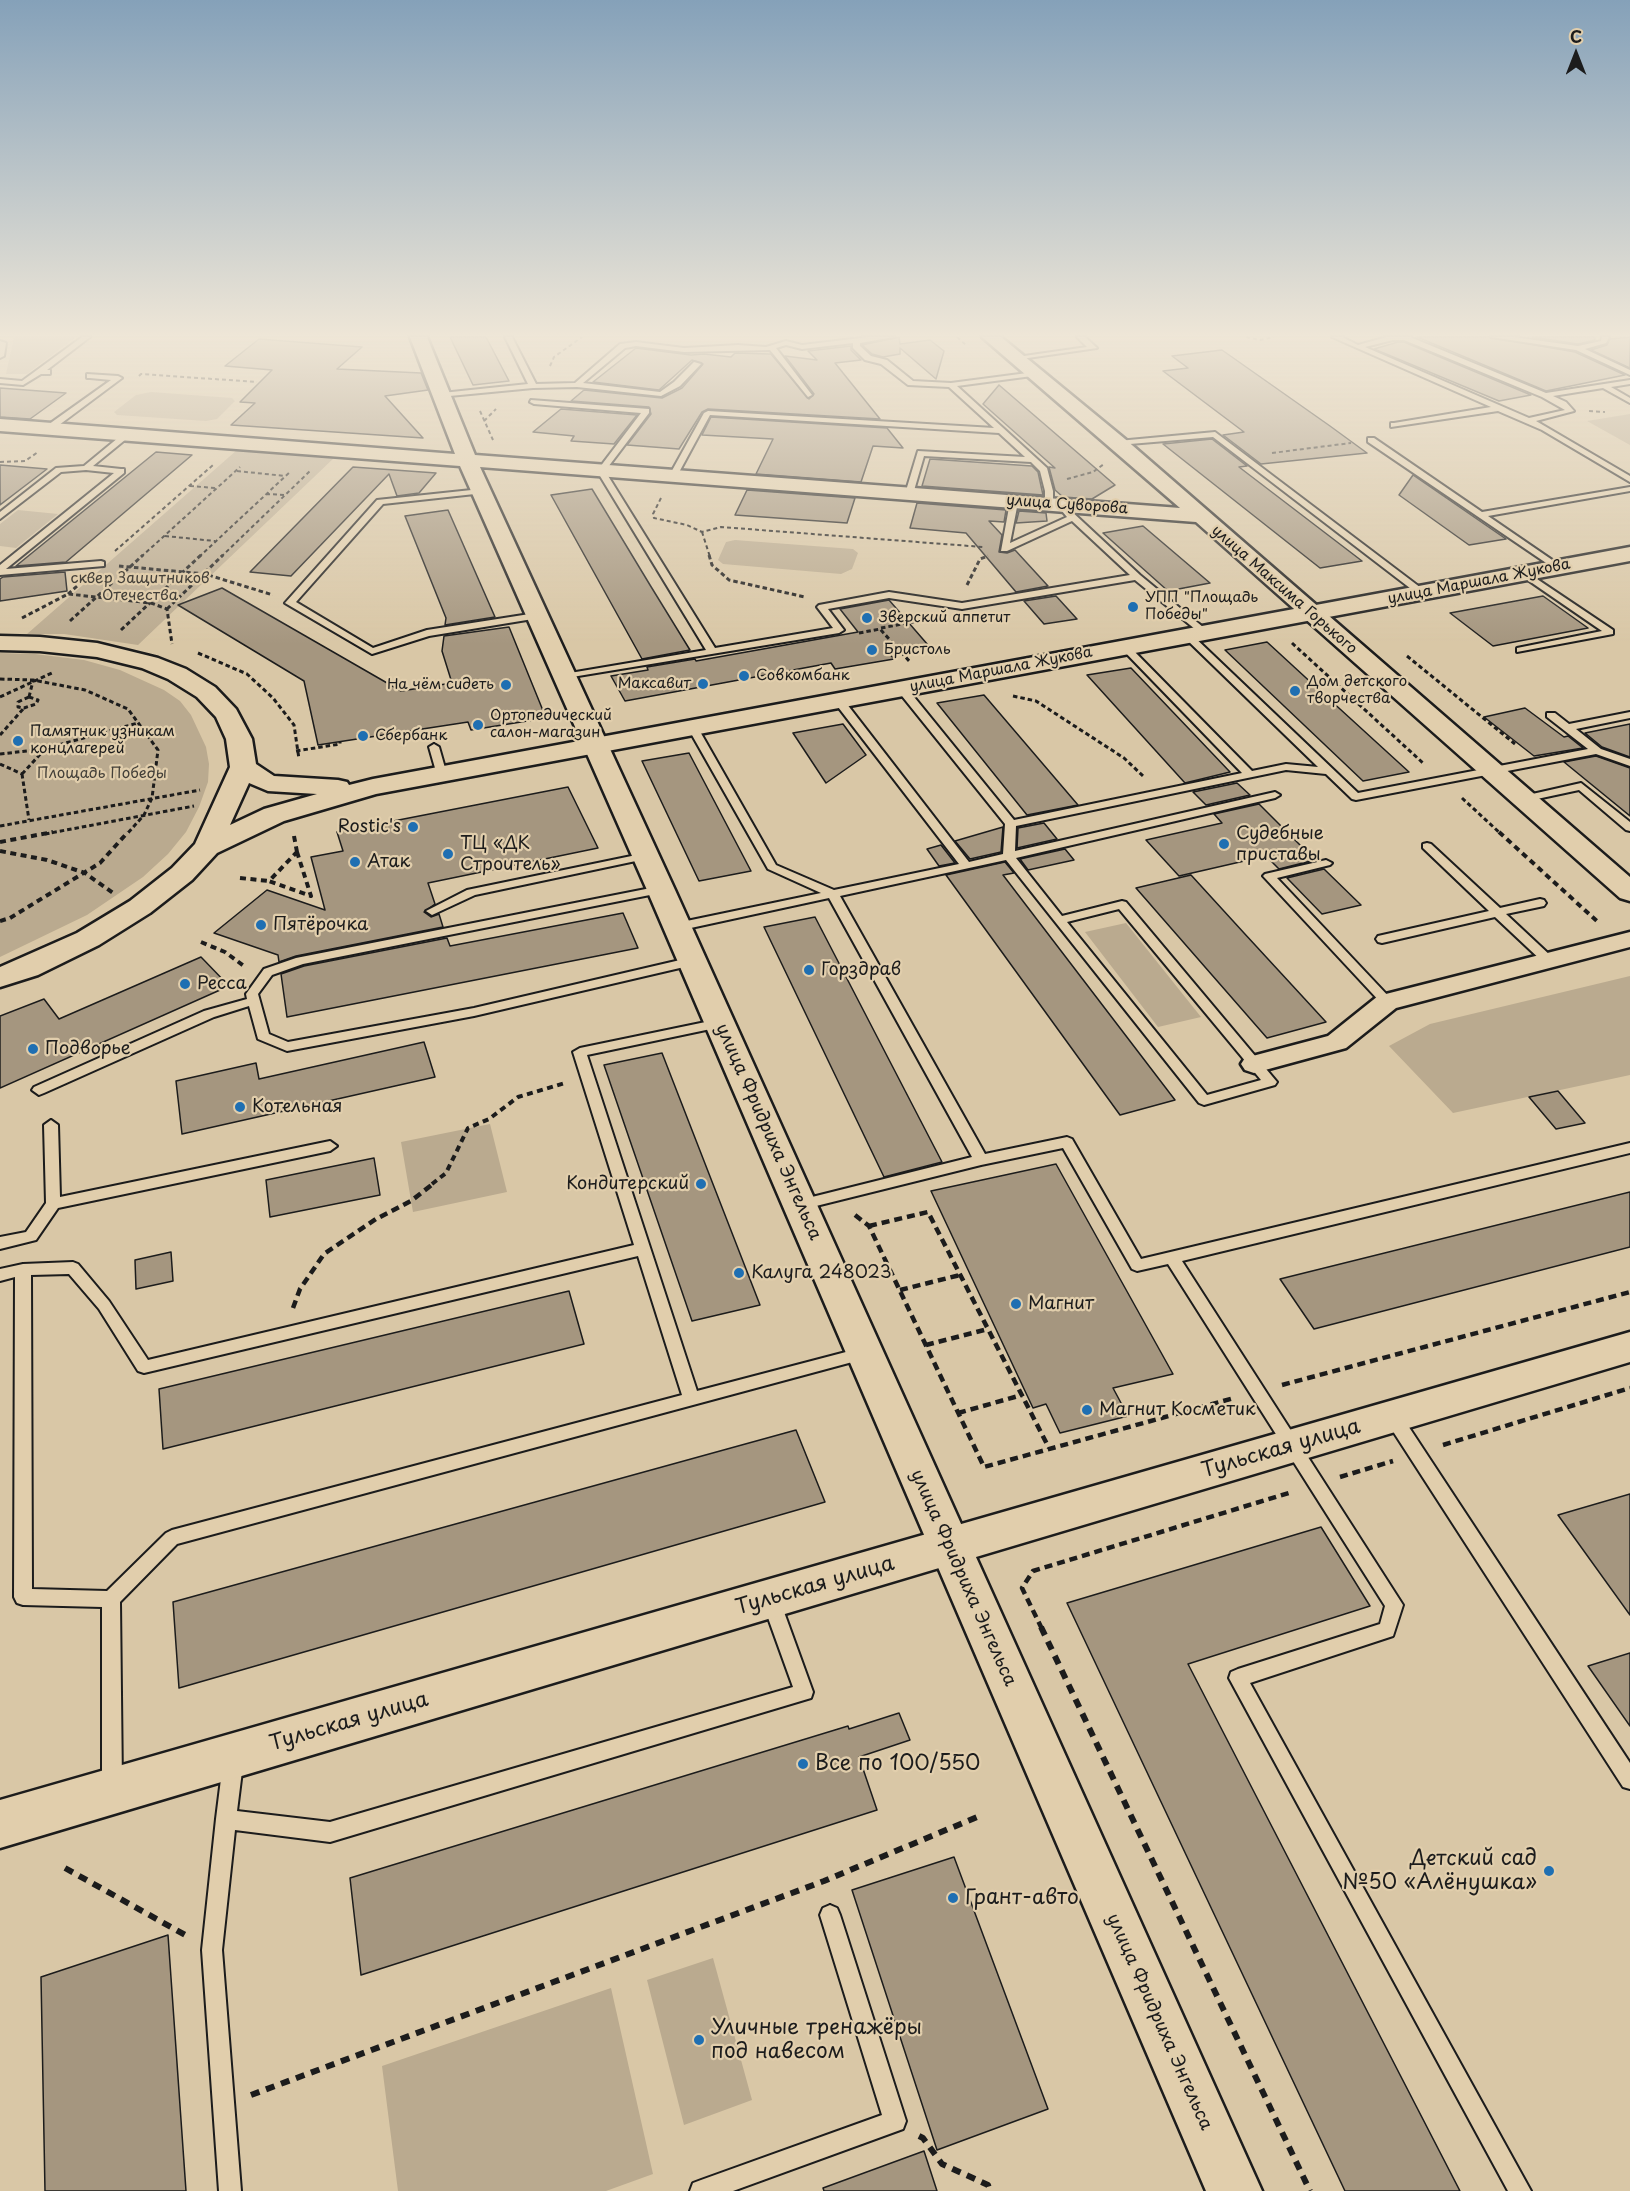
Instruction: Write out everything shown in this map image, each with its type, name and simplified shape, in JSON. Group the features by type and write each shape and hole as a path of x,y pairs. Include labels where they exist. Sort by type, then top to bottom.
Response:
{"street":[{"name":"улица Суворова","path":"177,439 481,465 673,476 1200,516"},
{"name":"улица Фридриха Энгельса","path":"472,439 536,616 693,961 948,1546 1234,2191"},
{"name":"улица Максима Горького","path":"1113,439 1630,892"},
{"name":"улица Маршала Жукова","path":"373,787 1630,554"},
{"path":"0,644 40,644 97,650 150,663 177,674 206,692 227,714 239,739 243,767 207,848"},
{"path":"243,767 268,783 318,788 373,787"},
{"path":"0,977 27,968 88,939 140,907 182,874 207,848 274,815 373,787"},
{"path":"1254,1064 1336,1042 1387,1002 1630,939"},
{"name":"Тульская улица","path":"0,1824 1630,1347"}],"lane":[{"path":"86,468 122,439"},
{"path":"625,439 601,471 712,652"},
{"path":"673,476 693,439"},
{"path":"1011,439 1044,470 1057,505 1137,577 1356,797 1597,751"},
{"path":"1118,443 1158,439"},
{"path":"1222,439 1422,593"},
{"path":"1560,439 1630,480"},
{"path":"1371,440 1558,567"},
{"path":"909,494 921,453 1034,460"},
{"path":"481,465 380,502 290,603 372,651 427,633 536,616"},
{"path":"0,516 59,470 86,468 120,471 0,570"},
{"path":"1481,515 1630,489"},
{"path":"1004,549 1014,502"},
{"path":"1004,549 1057,505"},
{"path":"0,570 100,564"},
{"path":"1520,650 1610,632 1525,574"},
{"path":"564,677 839,630 822,608 889,595 962,606 1137,577"},
{"path":"1125,647 1249,774"},
{"path":"902,689 1011,824 1009,856 1059,920 1204,1100 1270,1082 1122,905 1059,920"},
{"path":"839,701 966,866"},
{"path":"1567,728 1630,715"},
{"path":"1551,716 1597,751 1630,763"},
{"path":"693,728 772,867 833,894 981,1160"},
{"path":"434,747 442,775"},
{"path":"1011,824 1286,767 1329,771"},
{"path":"1523,799 1581,786 1630,828"},
{"path":"677,927 966,866 1275,795"},
{"path":"1427,846 1548,960"},
{"path":"432,911 471,892 646,856"},
{"path":"1326,863 1269,876 1387,1002"},
{"path":"39,1090 253,997 268,972 300,962 661,890"},
{"path":"1382,939 1540,903"},
{"path":"253,997 263,1036 287,1047 474,1012 693,961"},
{"path":"691,1399 580,1052 720,1023"},
{"path":"0,1243 31,1236 52,1204 51,1125"},
{"path":"800,1205 981,1160 1067,1142 1137,1265 1630,1148"},
{"path":"52,1204 330,1146"},
{"path":"0,1275 23,1270 73,1268 104,1305 144,1367 643,1249"},
{"path":"1172,1258 1394,1605 1387,1630 1238,1678 1520,2191"},
{"path":"23,1270 23,1597 111,1599"},
{"path":"112,1792 111,1599 172,1538 865,1353"},
{"path":"1393,1417 1630,1780"},
{"path":"226,1819 330,1832 804,1692 770,1599"},
{"path":"230,2191 212,1950 234,1756"},
{"path":"701,2191 895,2121 830,1916"}],"path":[{"path":"472,439 481,465"},
{"path":"1245,457 1371,440"},
{"path":"0,462 26,461 41,450"},
{"path":"100,564 220,459"},
{"path":"1057,505 1062,480 1093,472 1108,461"},
{"path":"62,628 245,463"},
{"path":"116,634 297,465"},
{"path":"167,609 314,468"},
{"path":"236,471 285,476"},
{"path":"189,486 216,489"},
{"path":"265,494 285,495"},
{"path":"663,494 653,514 654,518 687,525 702,532 721,527 1004,549"},
{"path":"702,532 712,565 729,580 807,597 822,608"},
{"path":"164,536 215,542"},
{"path":"929,601 968,584 980,559 1004,549"},
{"path":"100,564 204,574 262,590 290,603"},
{"path":"20,619 68,594 151,603 167,609"},
{"path":"167,609 172,644"},
{"path":"839,630 858,633 919,621 921,617"},
{"path":"880,628 911,664"},
{"path":"1401,652 1538,762"},
{"path":"0,696 63,668"},
{"path":"0,679 33,680 85,690 128,709 158,750 152,798 144,815 100,863 10,918 0,921"},
{"path":"29,697 33,680"},
{"path":"1005,694 1036,701 1125,758 1142,775 1185,788"},
{"path":"0,735 24,708 38,702 36,698 29,697 17,704 18,707 24,708"},
{"path":"0,754 44,749 138,723"},
{"path":"296,751 340,744 340,742"},
{"path":"22,774 44,749"},
{"path":"0,764 22,774"},
{"path":"22,774 29,820"},
{"path":"0,826 206,789"},
{"path":"0,842 195,806"},
{"path":"240,878 269,881 310,896 297,852 294,832"},
{"path":"0,851 47,860 85,873 117,896"},
{"path":"269,881 297,852"},
{"path":"201,942 225,952 248,969 253,997"},
{"path":"285,1334 300,1289 324,1254 376,1219 411,1201 446,1173 468,1128 489,1119 518,1097 572,1081 587,1073"},
{"path":"1049,1448 928,1212 869,1226 984,1467 1630,1292"},
{"path":"900,1290 960,1275"},
{"path":"926,1345 988,1329"},
{"path":"958,1413 1022,1395"},
{"path":"224,2105 824,1881 982,1815"},
{"path":"65,1868 212,1950"},
{"path":"895,2121 923,2138 942,2164 988,2185 990,2191"}],"green space":[{"path":"1620,439 1630,439 1630,445"},
{"name":"сквер Защитников Отечества","path":"237,450 334,458 138,645 64,634 27,634"},
{"path":"18,510 58,514 16,548 0,546 0,524"},
{"path":"735,540 853,549 858,553 852,569 841,574 723,564 718,560 726,542"},
{"name":"Площадь Победы","path":"0,653 35,654 84,660 120,670 164,690 180,701 191,715 206,747 209,764 208,782 199,807 186,832 168,854 143,877 87,915 0,957"},
{"path":"1126,923 1201,1017 1158,1027 1085,932"},
{"path":"1630,976 1630,1075 1453,1113 1389,1046 1430,1024"},
{"path":"490,1124 507,1192 413,1212 401,1142"},
{"name":"Уличные тренажёры под навесом","path":"713,1958 752,2100 684,2125 647,1980"},
{"path":"611,1988 653,2174 606,2191 398,2191 382,2066"}],"building":[{"path":"572,439 618,439 614,444 571,441"},
{"path":"631,439 685,439 679,449 627,445"},
{"path":"773,439 896,439 903,448 873,446 861,482 756,474"},
{"path":"1023,439 1062,439 1115,485 1092,499 1063,497 1055,490 1049,467 1055,468"},
{"path":"1212,439 1247,466 1239,467 1362,561 1320,568 1163,444"},
{"path":"1229,439 1348,439 1367,453 1261,464"},
{"path":"156,452 192,455 66,562 16,566"},
{"path":"930,459 1032,466 1038,472 1043,495 922,486"},
{"path":"0,465 47,469 0,505"},
{"path":"353,467 436,473 419,493 397,496 389,474 291,576 250,572"},
{"path":"1413,475 1506,539 1469,545 1399,495"},
{"path":"592,489 690,650 642,659 551,495"},
{"path":"747,490 855,498 847,523 735,515"},
{"path":"917,503 1006,510 1004,522 989,521 1002,535 999,552 1007,553 1015,550 1048,586 1016,592 966,533 910,528"},
{"path":"448,510 495,617 445,625 446,618 405,516"},
{"path":"1019,511 1046,513 1047,521 1016,523"},
{"path":"1143,526 1210,583 1168,591 1103,533"},
{"path":"65,572 67,591 0,601 0,579 3,577"},
{"path":"222,588 401,691 452,683 442,651 444,636 509,627 546,718 471,730 468,722 318,745 304,681 178,605"},
{"path":"1056,596 1077,619 1044,624 1024,601"},
{"path":"1543,596 1588,628 1493,646 1450,613"},
{"path":"889,600 928,645 888,652 894,659 835,669 831,663 625,701 611,676 648,670 647,667 695,659 696,661 858,632 840,609"},
{"path":"1267,642 1409,772 1363,781 1225,650"},
{"path":"1131,668 1230,772 1185,783 1087,675"},
{"path":"984,695 1078,805 1027,815 937,703"},
{"path":"1525,708 1583,748 1534,756 1484,717"},
{"path":"843,724 866,755 826,783 793,733"},
{"path":"1630,724 1630,757 1602,747 1585,733"},
{"path":"689,753 751,871 699,881 642,761"},
{"path":"1596,756 1630,768 1630,816 1564,762"},
{"path":"1237,783 1250,795 1206,805 1193,792"},
{"name":"ТЦ «ДК Строитель»","path":"568,787 598,848 428,883 435,904 424,912 431,917 439,914 443,927 296,956 279,962 278,955 214,933 267,890 325,910 311,857 343,851 337,832"},
{"name":"Судебные приставы","path":"1259,804 1315,860 1279,869 1266,856 1179,876 1146,840 1222,823 1214,814"},
{"path":"1044,823 1057,839 1017,848 1018,828"},
{"path":"1003,827 1001,852 970,859 955,841"},
{"path":"941,845 955,863 939,866 927,849"},
{"path":"1065,849 1074,860 1028,870 1020,859"},
{"path":"1005,862 1014,873 1003,875 1175,1100 1120,1115 946,875"},
{"path":"1324,869 1361,905 1322,914 1287,878"},
{"path":"1191,875 1326,1022 1267,1038 1136,888"},
{"path":"623,913 638,948 287,1017 281,974 304,966 447,938 450,946"},
{"path":"815,917 942,1162 884,1177 764,927"},
{"path":"201,957 229,986 0,1088 0,1016 44,999 59,1019"},
{"name":"Котельная","path":"424,1042 435,1077 182,1134 176,1081 256,1063 259,1079"},
{"path":"662,1053 760,1305 692,1321 604,1065"},
{"path":"1558,1091 1585,1123 1556,1129 1529,1097"},
{"path":"374,1158 380,1195 270,1217 266,1180"},
{"path":"1056,1164 1173,1374 1113,1388 1128,1416 1060,1433 1046,1404 1033,1408 931,1191"},
{"path":"1630,1192 1630,1247 1314,1329 1280,1279"},
{"path":"171,1252 173,1281 136,1289 135,1260"},
{"path":"569,1291 584,1344 163,1449 159,1389"},
{"path":"796,1430 825,1502 179,1688 173,1602"},
{"path":"1630,1494 1630,1615 1558,1515"},
{"path":"1321,1527 1370,1606 1188,1664 1460,2191 1345,2191 1067,1603"},
{"path":"1630,1653 1630,1726 1588,1666"},
{"path":"899,1713 910,1740 859,1757 877,1810 361,1975 350,1878 848,1726 849,1729"},
{"path":"954,1857 1048,2109 937,2150 852,1890"},
{"path":"168,1935 186,2191 45,2191 41,1977"},
{"path":"924,2151 937,2191 824,2191 823,2188"}],"place":[{"name":"УПП \"Площадь Победы\"","path":"1133,607"},
{"name":"Зверский аппетит","path":"867,618"},
{"name":"Бристоль","path":"872,650"},
{"name":"Совкомбанк","path":"744,676"},
{"name":"Максавит","path":"703,684"},
{"name":"На чём сидеть","path":"506,685"},
{"name":"Дом детского творчества","path":"1295,691"},
{"name":"Ортопедический салон-магазин","path":"478,725"},
{"name":"Сбербанк","path":"363,736"},
{"name":"Памятник узникам концлагерей","path":"18,741"},
{"name":"Rostic's","path":"413,827"},
{"name":"Судебные приставы","path":"1224,844"},
{"name":"ТЦ «ДК Строитель»","path":"448,854"},
{"name":"Атак","path":"355,862"},
{"name":"Пятёрочка","path":"261,925"},
{"name":"Горздрав","path":"809,970"},
{"name":"Ресса","path":"185,984"},
{"name":"Подворье","path":"33,1049"},
{"name":"Котельная","path":"240,1107"},
{"name":"Кондитерский","path":"701,1184"},
{"name":"Калуга 248023","path":"739,1273"},
{"name":"Магнит","path":"1016,1304"},
{"name":"Магнит Косметик","path":"1087,1410"},
{"name":"Все по 100/550","path":"803,1764"},
{"name":"Детский сад №50 «Алёнушка»","path":"1549,1871"},
{"name":"Грант-авто","path":"953,1898"},
{"name":"Уличные тренажёры под навесом","path":"699,2040"}]}
